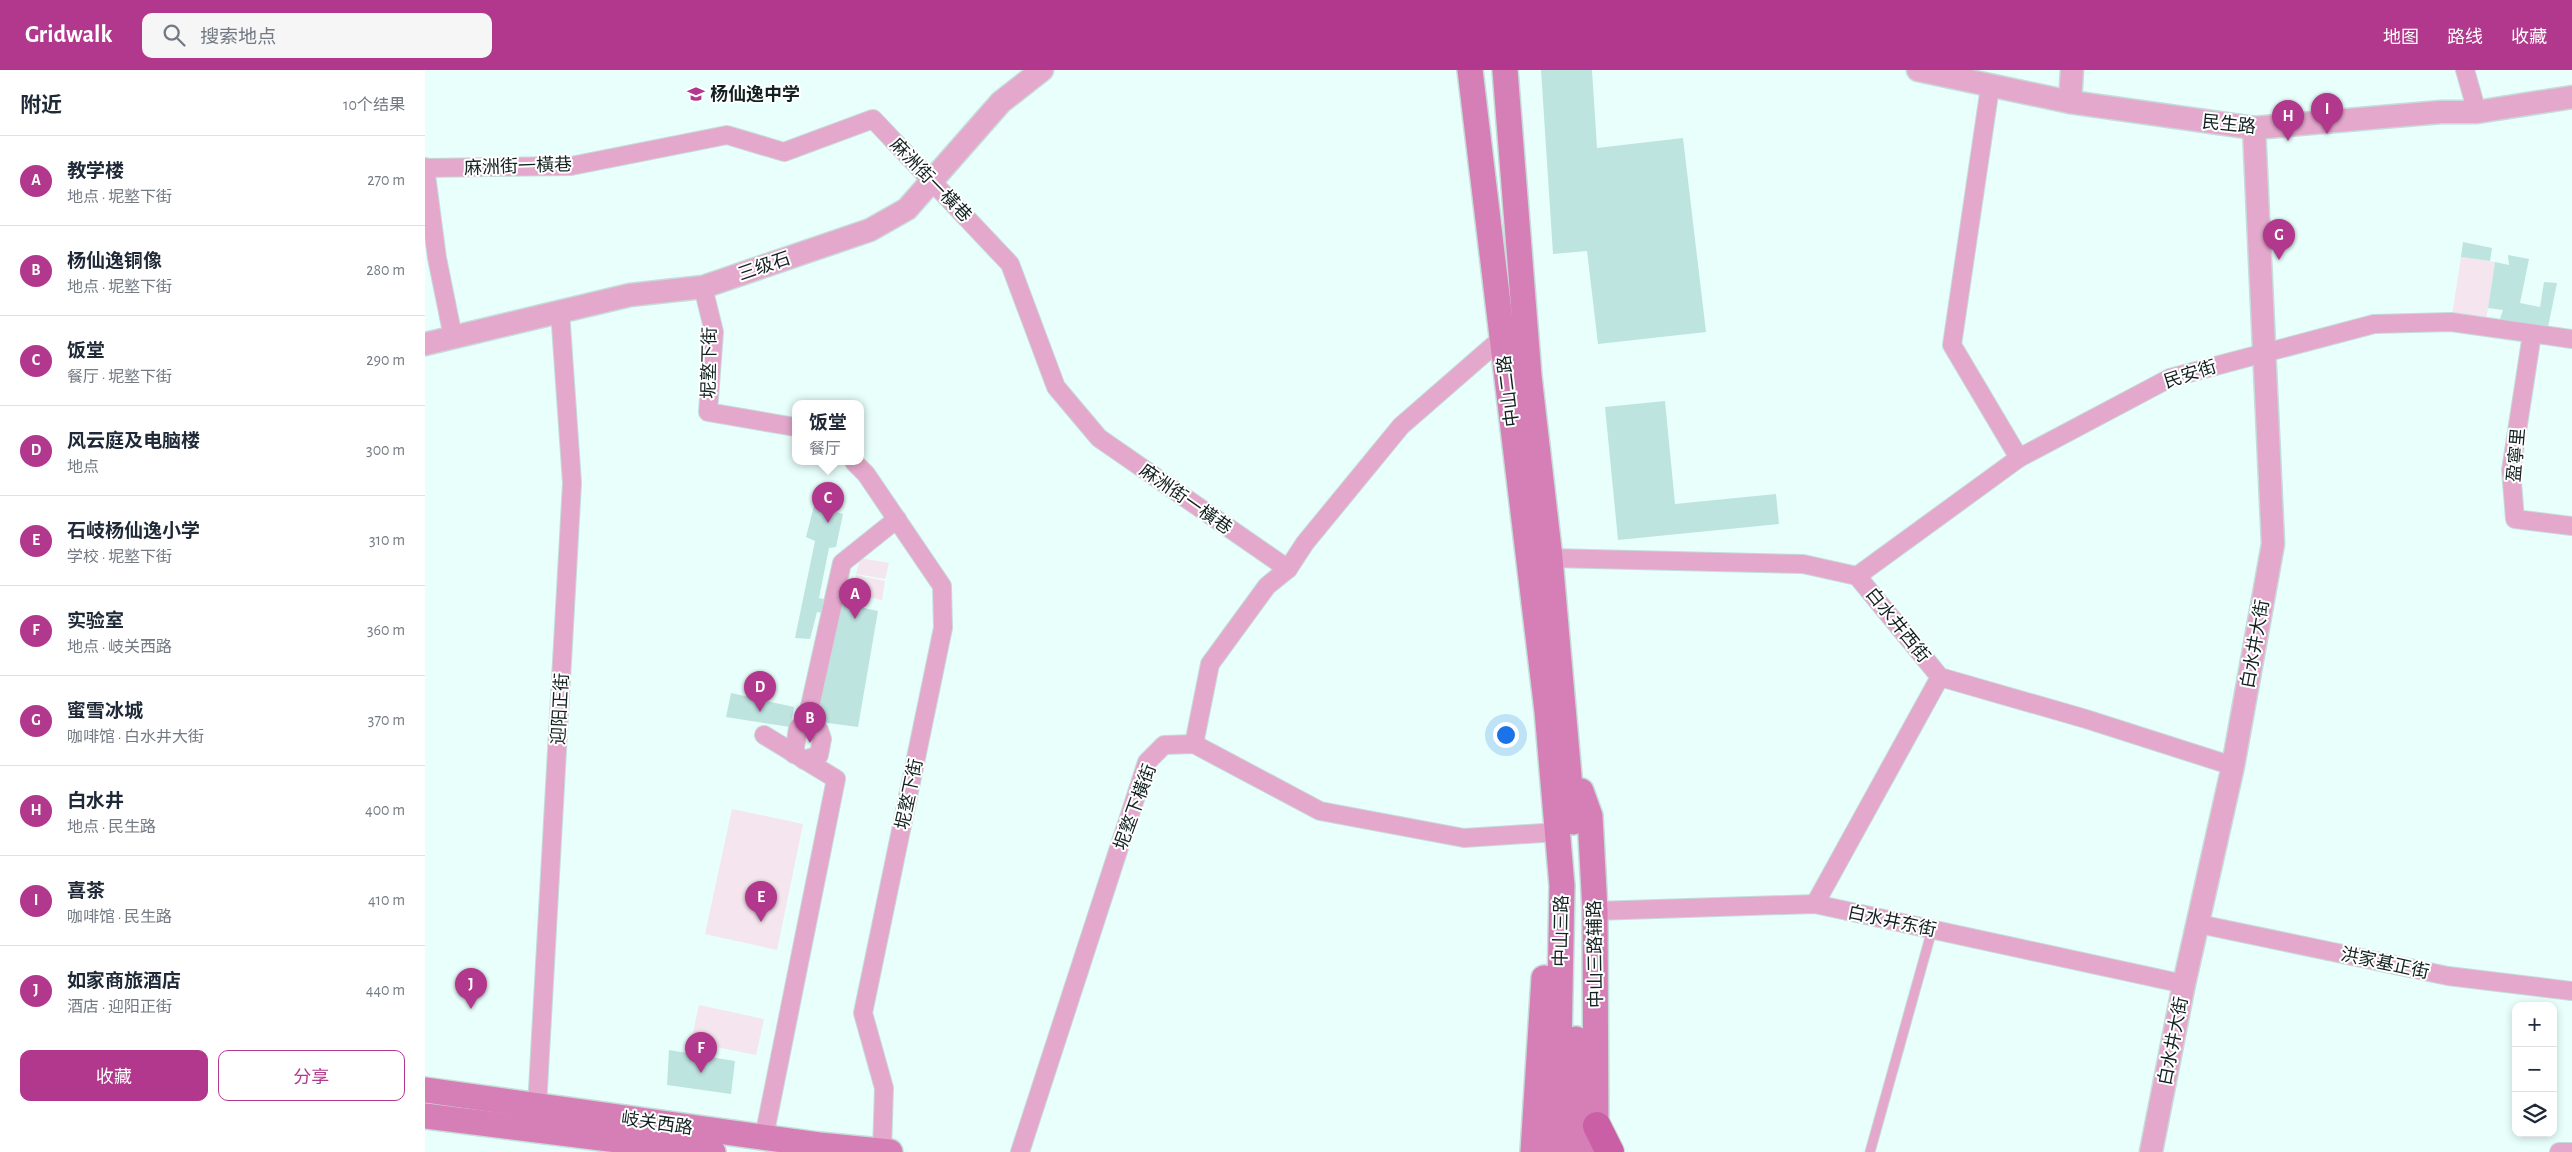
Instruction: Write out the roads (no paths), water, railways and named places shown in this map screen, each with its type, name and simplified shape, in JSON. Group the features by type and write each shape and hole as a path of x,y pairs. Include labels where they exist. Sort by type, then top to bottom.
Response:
{"main road":[{"name":"中山二路","path":"1469,70 1502,338 1556,711"},
{"name":"中山二路","path":"1505,70 1529,376 1551,558 1556,711"},
{"name":"中山三路","path":"1556,711 1570,761 1577,886 1575,1152"},
{"name":"中山三路","path":"1556,711 1557,832 1562,886 1557,1152"},
{"name":"中山三路辅路","path":"1570,761 1590,816 1595,912 1597,1139"},
{"name":"中山三路辅路","path":"1533,1152 1546,926 1562,886"},
{"name":"岐关西路","path":"425,1097 537,1107 819,1145 886,1152"},
{"name":"岐关西路","path":"425,1116 713,1152"},
{"path":"1522,1152 1536,1122"},
{"path":"1597,1139 1611,1152"}],"street":[{"name":"三级石","path":"425,344 630,295 703,287 870,230 907,209 1001,102 1042,70"},
{"name":"民生路","path":"1918,70 1990,87 2070,102 2254,128 2441,112 2477,112 2572,97"},
{"path":"2070,102 2072,70"},
{"path":"2465,70 2477,112"},
{"path":"1990,87 1952,345 2019,458"},
{"name":"麻洲街一橫巷","path":"425,168 571,166 727,135 784,152 873,119 1010,264 1056,388 1099,438 1287,569"},
{"name":"白水井大街","path":"2151,1152 2184,984 2233,766 2273,544 2254,128"},
{"path":"425,168 437,258 453,337"},
{"name":"坭墪下街","path":"703,287 714,332 708,412 792,426"},
{"name":"迎阳正街","path":"537,1107 572,483 560,311"},
{"name":"民安街","path":"1857,576 2019,458 2170,378 2374,324 2451,322 2572,340"},
{"name":"盈寧里","path":"2533,334 2511,470 2515,520 2572,526"},
{"path":"1194,744 1210,664 1267,586 1287,569 1305,543 1401,426 1502,338"},
{"name":"坭墪下街","path":"857,465 866,474 942,586 943,628 863,1013 884,1088 886,1152"},
{"path":"799,757 799,728 806,724 842,563 897,519"},
{"name":"白水井西街","path":"1551,558 1803,564 1857,576 1940,677 2086,718 2233,766"},
{"path":"1815,904 1940,677"},
{"path":"799,757 819,755 822,739 819,730 806,724"},
{"path":"764,735 835,779 764,1137"},
{"name":"坭墪下橫街","path":"1021,1152 1147,762 1164,745 1194,744 1320,811 1464,838 1557,832"},
{"name":"白水井东街","path":"1595,912 1815,904 2184,984"},
{"name":"洪家基正街","path":"2199,924 2448,976 2572,991"},
{"path":"2559,1152 2572,1152"}],"lane":[{"path":"1870,1152 1932,930"}],"place":[{"name":"杨仙逸中学","path":"696,94"},
{"name":"喜茶","path":"2327,134"},
{"name":"白水井","path":"2288,141"},
{"name":"蜜雪冰城","path":"2279,260"},
{"name":"饭堂","path":"828,523"},
{"name":"教学楼","path":"855,619"},
{"name":"风云庭及电脑楼","path":"760,712"},
{"name":"杨仙逸铜像","path":"810,743"},
{"name":"石岐杨仙逸小学","path":"761,922"},
{"name":"如家商旅酒店","path":"471,1009"},
{"name":"实验室","path":"701,1073"}]}
